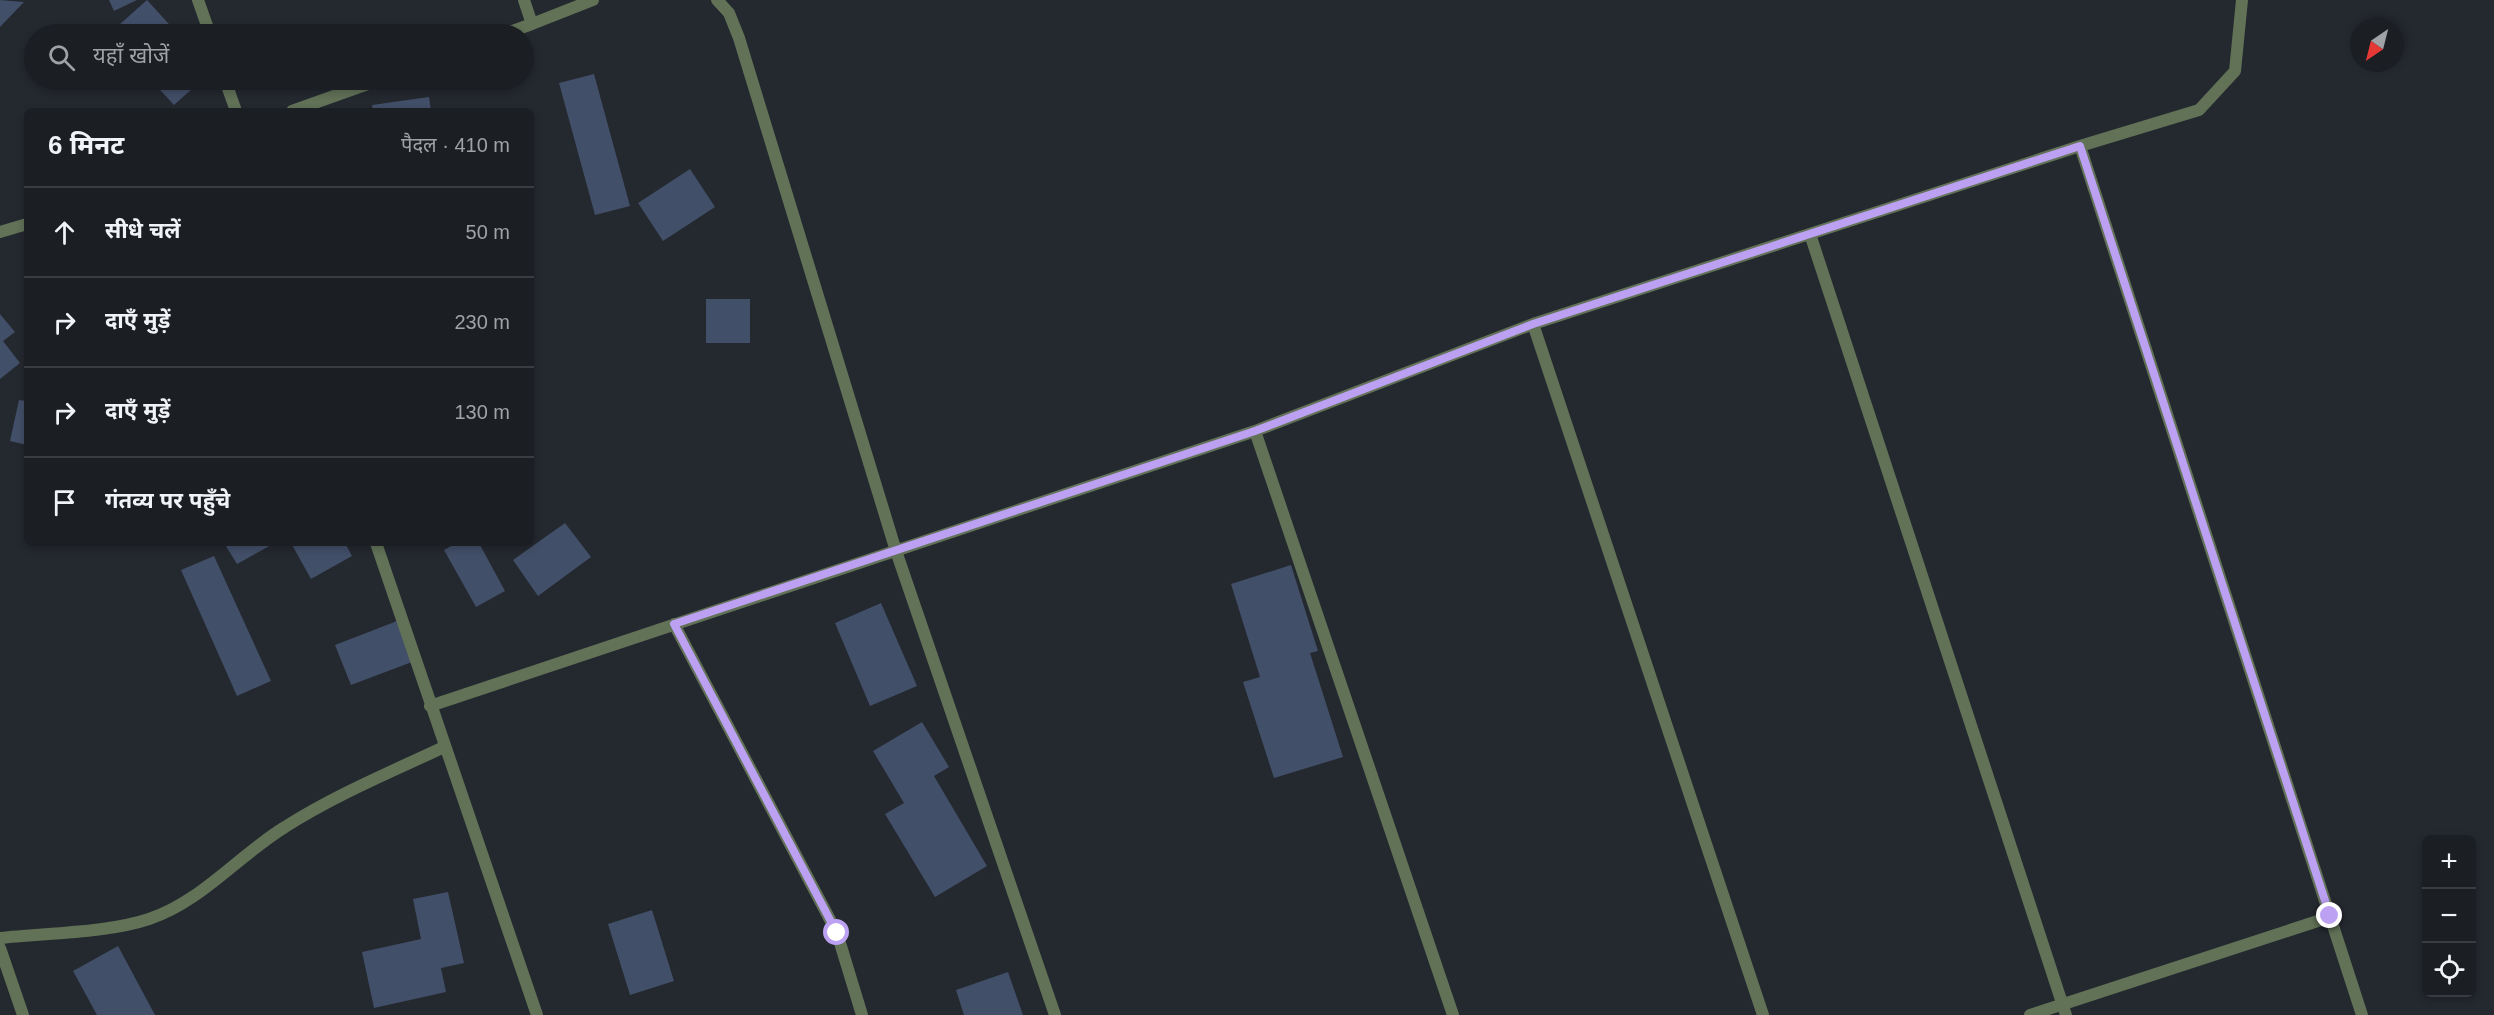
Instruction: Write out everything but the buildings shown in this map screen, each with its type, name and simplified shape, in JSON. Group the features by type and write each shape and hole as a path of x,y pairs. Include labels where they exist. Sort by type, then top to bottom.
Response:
{"street":[{"path":"198,0 206,24"},
{"path":"524,0 532,24 593,0"},
{"path":"717,0 729,13 739,38 896,551 1055,1015"},
{"path":"430,706 1255,431 1533,324 2080,146 2199,110 2235,71 2242,0"},
{"path":"229,90 235,108"},
{"path":"300,108 351,90"},
{"path":"2080,146 2362,1015"},
{"path":"0,232 24,225"},
{"path":"1810,234 2065,1009"},
{"path":"1533,324 1763,1015"},
{"path":"1255,431 1453,1015"},
{"path":"377,546 537,1015"},
{"path":"674,624 837,933 862,1015"},
{"path":"0,938 115,926 148,920 176,908 284,827 349,792 444,747"},
{"path":"2030,1015 2065,1009 2330,916"},
{"path":"0,948 23,1015"}],"route":[{"path":"837,933 674,624 1255,431 1533,324 2080,146 2330,916"}]}
